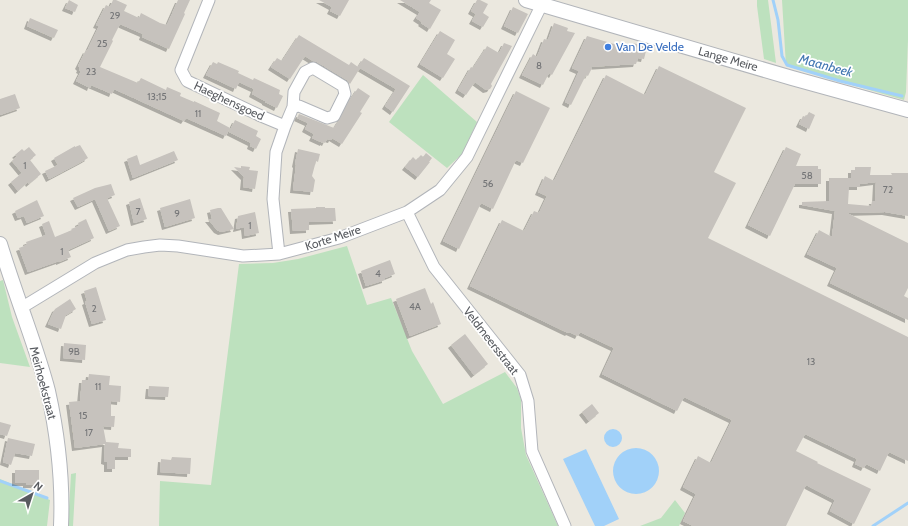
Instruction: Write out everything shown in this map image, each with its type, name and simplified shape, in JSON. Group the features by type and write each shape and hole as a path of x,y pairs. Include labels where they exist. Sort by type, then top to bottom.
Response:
{"street":[{"name":"Haeghensgoed","path":"209,0 182,70 187,82 285,126"},
{"name":"Lange Meire","path":"526,0 792,78 908,110"},
{"name":"Korte Meire","path":"21,308 95,263 127,250 160,245 178,246 243,256 279,254 339,238 407,212 440,190 467,157 542,4"},
{"path":"279,254 273,199 276,152 293,107 294,92 305,72 313,68 343,86 345,94 334,116 327,118 299,106 293,107"},
{"name":"Veldmeersstraat","path":"407,212 434,267 520,376 528,401 532,451 565,526"},
{"name":"Meirhoekstraat","path":"0,244 48,390 57,437 62,482 61,526"}],"green space":[{"path":"757,0 768,0 776,63 764,59"},
{"path":"782,0 908,0 906,92 904,100 786,66"},
{"path":"423,75 477,122 462,154 447,168 389,122"},
{"path":"347,246 367,305 391,298 412,351 443,404 505,372 517,388 521,400 521,428 526,455 558,526 159,526 160,481 211,485 239,264 273,263 298,259"},
{"path":"3,280 12,317 30,367 0,363 0,281"},
{"path":"76,473 73,526 68,526 71,474"},
{"path":"0,479 50,500 47,526 0,526"},
{"path":"675,500 685,513 679,526 640,526 661,518"}],"water":[{"path":"613,429 619,432 622,438 619,444 613,447 607,444 604,438 607,432"},
{"path":"636,448 649,452 655,458 659,471 655,484 649,490 636,494 623,490 617,484 613,471 617,458 623,452"},
{"path":"586,449 619,519 604,526 595,526 563,459"}],"building":[{"path":"69,0 78,5 75,12 65,8"},
{"path":"113,0 127,5 124,11 139,18 141,13 167,25 178,0 190,0 169,49 142,37 143,34 120,24 100,67 138,83 141,78 166,90 167,87 181,93 180,96 220,113 217,121 230,128 226,136 186,118 184,121 114,89 112,94 91,85 90,88 76,81 81,71 79,70 80,68 78,66 99,26 96,25 106,5 110,7"},
{"path":"319,0 349,0 340,16 330,11 332,7"},
{"path":"400,0 431,0 429,3 441,10 430,29 416,18 420,12"},
{"path":"477,0 488,4 483,13 489,17 483,27 472,21 476,14 471,11"},
{"path":"513,7 528,14 518,33 504,26"},
{"path":"30,18 58,30 54,38 27,26"},
{"path":"554,23 568,28 567,31 575,33 552,75 549,73 543,85 522,75 533,54 537,57 544,39 548,40"},
{"path":"440,31 455,40 447,54 455,59 443,78 420,64"},
{"path":"299,35 349,65 351,62 358,67 364,58 410,86 393,112 385,106 396,89 360,68 350,84 347,80 305,56 290,79 271,67 277,58 282,61"},
{"path":"587,36 631,49 633,43 647,47 644,59 638,58 636,64 589,67 592,68 588,76 586,75 571,105 565,102 579,71 572,68"},
{"path":"504,43 512,46 491,84 492,86 490,89 486,90 475,82 466,95 458,90 471,67 473,68 487,46 499,53"},
{"path":"213,62 217,64 218,62 239,71 238,73 253,80 254,78 280,90 279,94 283,96 277,108 252,94 254,89 239,82 236,89 206,75"},
{"path":"659,66 746,108 714,172 736,183 708,238 908,337 908,461 889,452 880,471 866,464 864,468 855,464 857,459 805,434 796,451 818,462 817,463 871,489 854,524 830,511 835,500 806,485 786,526 693,526 683,521 696,494 683,487 698,456 711,463 732,420 684,397 677,411 602,374 614,348 580,332 578,336 569,332 568,333 470,286 502,220 524,231 534,211 539,213 547,196 538,192 545,176 554,181 606,75 645,95"},
{"path":"358,88 370,96 360,112 362,113 342,144 332,138 331,140 327,139 325,143 323,143 312,138 314,134 305,129 308,123 297,118 299,114 334,128"},
{"path":"516,91 550,108 523,163 516,160 493,209 481,203 459,249 443,241"},
{"path":"15,94 20,108 0,115 0,99"},
{"path":"809,112 815,115 809,129 799,124 803,116 806,117"},
{"path":"235,120 258,131 256,136 261,139 256,149 250,146 251,143 229,132"},
{"path":"80,145 88,158 49,179 45,171 58,165 54,158 75,146"},
{"path":"29,147 36,155 30,160 41,174 29,184 28,182 18,191 11,182 22,173 12,161 17,156 15,155 22,149 24,151"},
{"path":"786,147 801,154 796,166 818,166 818,169 821,169 821,184 795,184 770,236 748,225"},
{"path":"298,149 320,154 318,162 316,161 312,176 315,180 313,192 293,190"},
{"path":"174,151 178,160 133,178 127,159 137,155 140,165"},
{"path":"426,153 432,158 418,177 405,167 413,157 416,160 421,155 423,157"},
{"path":"241,166 250,167 249,170 258,171 255,189 243,187 244,177 234,167 241,168"},
{"path":"855,167 871,167 870,175 908,173 908,216 885,212 847,213 908,243 908,288 904,296 908,298 908,320 830,283 837,268 807,254 819,230 832,237 835,211 802,205 802,202 829,201 829,178 851,178 851,170 855,170","holes":["876,182 875,201 872,201 871,206 848,204 849,187 860,187 860,184"]},
{"path":"111,184 115,195 107,198 120,226 109,231 95,199 78,207 73,198 95,188"},
{"path":"140,198 147,219 134,223 129,202"},
{"path":"190,199 195,218 165,227 160,208"},
{"path":"37,200 44,216 27,223 24,216 18,218 15,211"},
{"path":"316,207 335,208 336,221 309,222 309,230 293,231 291,209"},
{"path":"221,208 234,229 221,232 217,230 208,219 212,219 210,210"},
{"path":"255,212 259,233 245,236 244,227 236,229 238,216"},
{"path":"86,219 94,238 68,250 71,257 28,272 19,248 27,245 26,242 46,235 42,224 49,221 55,237 79,226 78,223"},
{"path":"390,260 395,274 385,278 385,280 366,286 361,271"},
{"path":"96,287 106,320 92,324 85,302 87,301 84,291"},
{"path":"425,288 431,304 433,302 441,324 410,336 396,299"},
{"path":"70,299 76,309 66,315 61,329 48,324 55,309"},
{"path":"465,334 488,364 474,375 451,345"},
{"path":"64,343 86,345 85,360 63,358"},
{"path":"89,374 110,376 109,385 121,386 120,402 111,401 111,416 115,416 114,427 103,426 106,442 119,443 118,448 131,449 131,457 115,457 115,469 107,469 107,462 104,461 105,444 75,448 69,402 80,401 82,380 88,380"},
{"path":"149,386 169,387 168,397 148,396"},
{"path":"592,404 599,413 589,421 582,412"},
{"path":"0,422 11,425 7,436 0,434"},
{"path":"8,438 35,444 32,456 15,453 11,465 3,462"},
{"path":"172,457 191,458 190,474 160,472 161,459 171,460"},
{"path":"15,470 39,470 39,485 15,483"}],"waterway":[{"name":"Maanbeek","path":"773,0 778,20 782,56 787,65 840,81 902,96"},
{"path":"0,481 47,498"},
{"name":"Maanbeek","path":"873,526 908,503"}],"place":[{"name":"Van De Velde","path":"608,47"}]}
